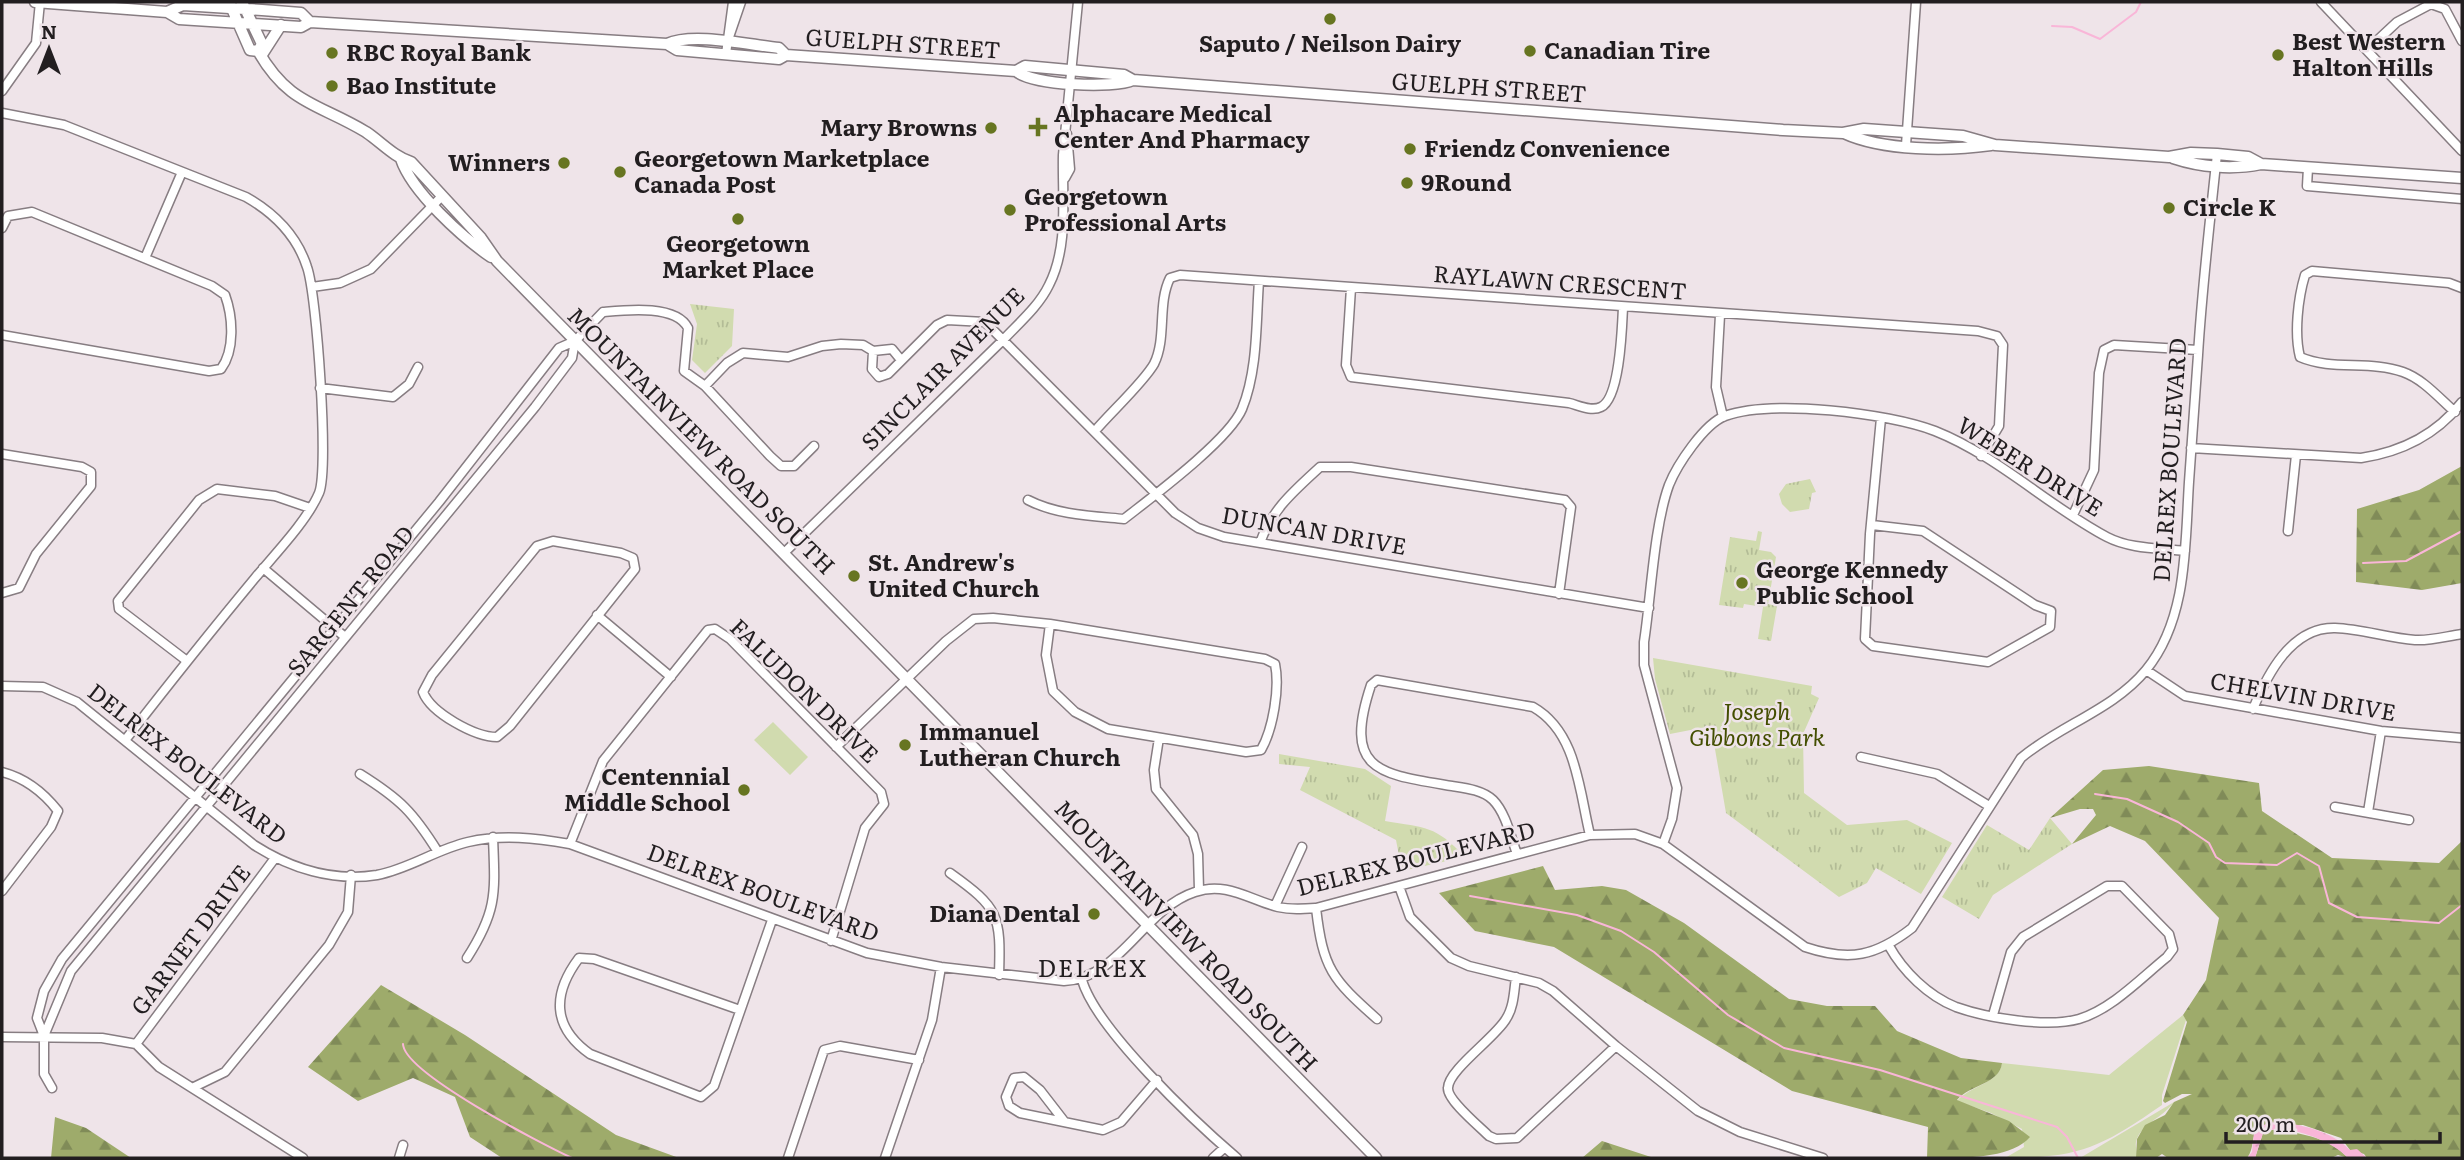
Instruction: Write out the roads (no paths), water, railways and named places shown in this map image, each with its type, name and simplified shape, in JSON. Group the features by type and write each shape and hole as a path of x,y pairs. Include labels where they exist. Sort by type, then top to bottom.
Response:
{"main road":[{"name":"GUELPH STREET","path":"35,2 167,12 179,19 301,27 310,22 667,44 679,39 727,49 779,48 786,55 1016,71 1025,66 1124,75 1133,80 1843,132 1864,129 1963,136 1995,145"},
{"name":"GUELPH STREET","path":"167,12 183,5 230,5 301,13 310,22"},
{"path":"230,5 239,23"},
{"name":"MOUNTAINVIEW ROAD SOUTH","path":"244,6 262,44 260,54"},
{"name":"MOUNTAINVIEW ROAD SOUTH","path":"239,23 250,50 260,54 286,90 363,130 401,159 411,162 497,261 1376,1158"},
{"path":"260,54 281,25"},
{"name":"GUELPH STREET","path":"1016,71 1024,78 1072,83 1122,86 1133,80"},
{"name":"GUELPH STREET","path":"1843,132 1863,142 1961,149 1995,145 2169,157 2191,153 2248,157 2261,164"},
{"name":"GUELPH STREET","path":"2169,157 2190,164 2216,166 2245,168 2261,164 2462,178"},
{"name":"MOUNTAINVIEW ROAD SOUTH","path":"401,159 406,174 434,205 472,244 497,261"}],"street":[{"path":"2,91 36,43 40,2"},
{"path":"727,49 733,2"},
{"path":"727,49 741,2"},
{"name":"SINCLAIR AVENUE","path":"784,553 1003,340 1038,303 1050,284 1060,249 1078,2"},
{"path":"1906,145 1916,2"},
{"path":"2321,2 2462,151"},
{"path":"2368,49 2396,22 2434,4 2445,9 2462,41"},
{"path":"2,113 64,125 246,197 270,210 297,244 312,287 323,475 319,492 310,508 126,739"},
{"name":"DELREX BOULEVARD","path":"2,687 31,685 61,693 126,739 207,807 275,858 313,873 377,874 438,852 493,838 536,838 570,844 866,953 941,967 999,975 1082,980 1106,964 1169,905 1199,890 1228,889 1275,906 1294,910 1316,908 1590,835 1635,835 1663,844 1805,947 1848,956 1889,946 1912,928 2021,758 2038,744 2115,699 2146,670 2171,626 2180,591 2185,551 2198,351 2217,155"},
{"path":"2308,168 2307,186 2462,199"},
{"path":"145,258 182,172"},
{"path":"312,287 340,283 371,270 442,196"},
{"path":"2,228 9,216 32,212 212,285 225,295 230,331 228,359 222,369 209,371 2,335"},
{"path":"2455,412 2419,380 2404,373 2383,367 2313,363 2300,357 2297,346 2301,287 2305,275 2312,271 2449,283 2462,288"},
{"name":"RAYLAWN CRESCENT","path":"1095,431 1154,364 1159,343 1164,290 1170,278 1180,275 1720,315 1978,331 1997,336 2003,345 1999,426 1981,456"},
{"path":"1028,500 1062,511 1124,519 1218,438 1241,411 1251,380 1259,281"},
{"path":"1351,288 1346,365 1351,377 1569,403 1593,410 1603,407 1608,399 1620,359 1623,307"},
{"path":"575,341 603,312 672,314 685,322 688,328 684,371 705,386 781,466 794,466 814,446"},
{"path":"1663,844 1672,819 1677,788 1644,665 1644,642 1669,485 1687,452 1723,417 1717,387 1720,315"},
{"name":"DUNCAN DRIVE","path":"873,351 872,369 879,377 888,374 937,325 947,320 985,322 1175,513 1198,528 1224,537 1649,608"},
{"name":"SARGENT ROAD","path":"52,1088 44,1074 44,1036 37,1018 44,991 62,959 439,502 523,398 559,348 575,341"},
{"name":"SARGENT ROAD","path":"44,1036 71,971 535,407 572,358 575,341"},
{"path":"705,386 727,363 743,353 788,357 822,346 841,344 863,345 873,351 892,349 901,360"},
{"path":"2073,515 2094,470 2099,373 2104,350 2113,345 2198,351"},
{"path":"320,388 393,397 409,384 418,367"},
{"path":"523,398 535,407"},
{"path":"2191,448 2296,456 2380,456 2424,437 2455,412 2462,402"},
{"name":"WEBER DRIVE","path":"1723,417 1781,409 1881,418 1935,431 1981,456 2107,537 2121,543 2185,551"},
{"path":"1872,525 1923,531 2035,605 2051,611 2050,628 2006,655 1987,662 1873,646 1865,639 1864,619 1881,418"},
{"path":"2,454 82,467 91,472 90,486 36,554 19,588 2,593"},
{"path":"2288,531 2296,456"},
{"path":"1260,543 1268,521 1280,504 1320,467 1351,467 1565,500 1571,507 1559,594"},
{"path":"187,661 138,626 119,609 118,601 200,500 217,489 275,496 310,508"},
{"path":"439,502 450,510"},
{"path":"553,541 621,553 633,558 635,569 597,615 510,726 497,737 486,737 426,701 424,692 432,675 537,546 553,541"},
{"path":"263,568 345,637"},
{"path":"597,615 671,677"},
{"path":"836,747 974,620 993,618 1050,624 1265,659 1275,664 1278,677 1266,741 1261,750 1246,752 1095,725 1053,691 1046,663 1050,624"},
{"path":"2253,709 2265,680 2287,651 2305,635 2320,629 2336,628 2413,640 2462,634"},
{"name":"FALUDON DRIVE","path":"570,844 603,761 708,631 715,629 730,639 881,792 884,804 865,828 831,941"},
{"name":"CHELVIN DRIVE","path":"2146,670 2185,695 2381,731 2462,738"},
{"path":"1517,854 1500,809 1492,798 1464,788 1391,776 1377,769 1364,756 1361,734 1370,685 1377,680 1533,707 1546,715 1564,736 1590,835"},
{"path":"268,707 281,716"},
{"path":"2368,812 2381,731"},
{"path":"1159,738 1154,770 1156,789 1193,835 1198,854 1199,890"},
{"path":"1861,757 1937,774 1989,806"},
{"path":"2,772 16,776 48,797 58,811 51,827 2,891"},
{"path":"360,774 400,799 420,822 438,852"},
{"path":"2335,807 2409,820"},
{"path":"467,958 491,914 496,890 493,838"},
{"path":"1275,906 1302,847"},
{"name":"GARNET DRIVE","path":"136,1044 275,858"},
{"path":"950,873 995,911 1001,932 999,975"},
{"path":"194,1087 225,1072 329,946 348,912 351,875"},
{"path":"1889,946 1902,967 1918,983 1955,1006 1993,1015 2056,1022 2078,1019 2098,1011 2168,957 2173,949 2169,934 2122,886 2107,886 2023,937 2011,952 1993,1015"},
{"path":"1399,887 1410,917 1451,958 1553,991 1616,1046 1698,1111 1740,1132 1823,1158"},
{"path":"1316,908 1321,947 1328,967 1339,985 1377,1019"},
{"path":"99,911 113,921"},
{"path":"740,1010 594,958 579,958 562,990 559,1009 563,1028 574,1043 590,1054 701,1097 714,1086 772,920"},
{"path":"885,1158 932,1020 941,967"},
{"path":"1516,977 1506,1020 1479,1052 1453,1074 1447,1087 1451,1097 1489,1136 1496,1139 1517,1138 1616,1046"},
{"path":"1082,980 1096,1012 1157,1080 1237,1158"},
{"path":"2,1037 102,1038 136,1044 159,1067 303,1158"},
{"path":"788,1158 824,1050 840,1046 919,1060"},
{"path":"1064,1121 1040,1090 1024,1077 1014,1078 1006,1097 1009,1106 1020,1113 1103,1130 1121,1122 1157,1080"},
{"path":"399,1158 403,1145"},
{"path":"1213,1158 1224,1147"}],"water":[{"path":"2279,1122 2308,1127 2327,1134 2350,1150 2357,1149 2367,1158 2348,1158 2320,1139 2283,1129 2263,1133 2255,1158 2247,1158 2252,1152 2254,1132 2267,1123"}],"waterway":[{"path":"2052,26 2072,27 2100,39 2136,12 2141,2"},
{"path":"2363,563 2406,561 2462,531"},
{"path":"2095,794 2127,799 2178,822 2209,843 2216,857 2225,863 2277,865 2297,853 2319,866 2329,903 2357,917 2439,923 2462,905"},
{"path":"1470,896 1577,915 1621,931 1654,952 1728,1015 1784,1048 1880,1070 2057,1127 2067,1137 2078,1158"},
{"path":"403,1044 409,1057 449,1089 572,1158"}],"place":[{"name":"Saputo / Neilson Dairy","path":"1330,19"},
{"name":"Canadian Tire","path":"1530,51"},
{"name":"RBC Royal Bank","path":"332,53"},
{"name":"Best Western Halton Hills","path":"2278,55"},
{"name":"Bao Institute","path":"332,86"},
{"name":"Alphacare Medical Center And Pharmacy","path":"1038,127"},
{"name":"Mary Browns","path":"991,128"},
{"name":"Friendz Convenience","path":"1410,149"},
{"name":"Winners","path":"564,163"},
{"name":"Georgetown Marketplace Canada Post","path":"620,172"},
{"name":"9Round","path":"1407,183"},
{"name":"Circle K","path":"2169,208"},
{"name":"Georgetown Professional Arts","path":"1010,210"},
{"name":"Georgetown Market Place","path":"738,219"},
{"name":"St. Andrew's United Church","path":"854,576"},
{"name":"George Kennedy Public School","path":"1742,583"},
{"name":"Immanuel Lutheran Church","path":"905,745"},
{"name":"Centennial Middle School","path":"744,790"},
{"name":"Diana Dental","path":"1094,914"}],"district":[{"name":"DELREX","path":"1093,969"}],"park label":[{"name":"Joseph Gibbons Park","path":"1757,725"}]}
